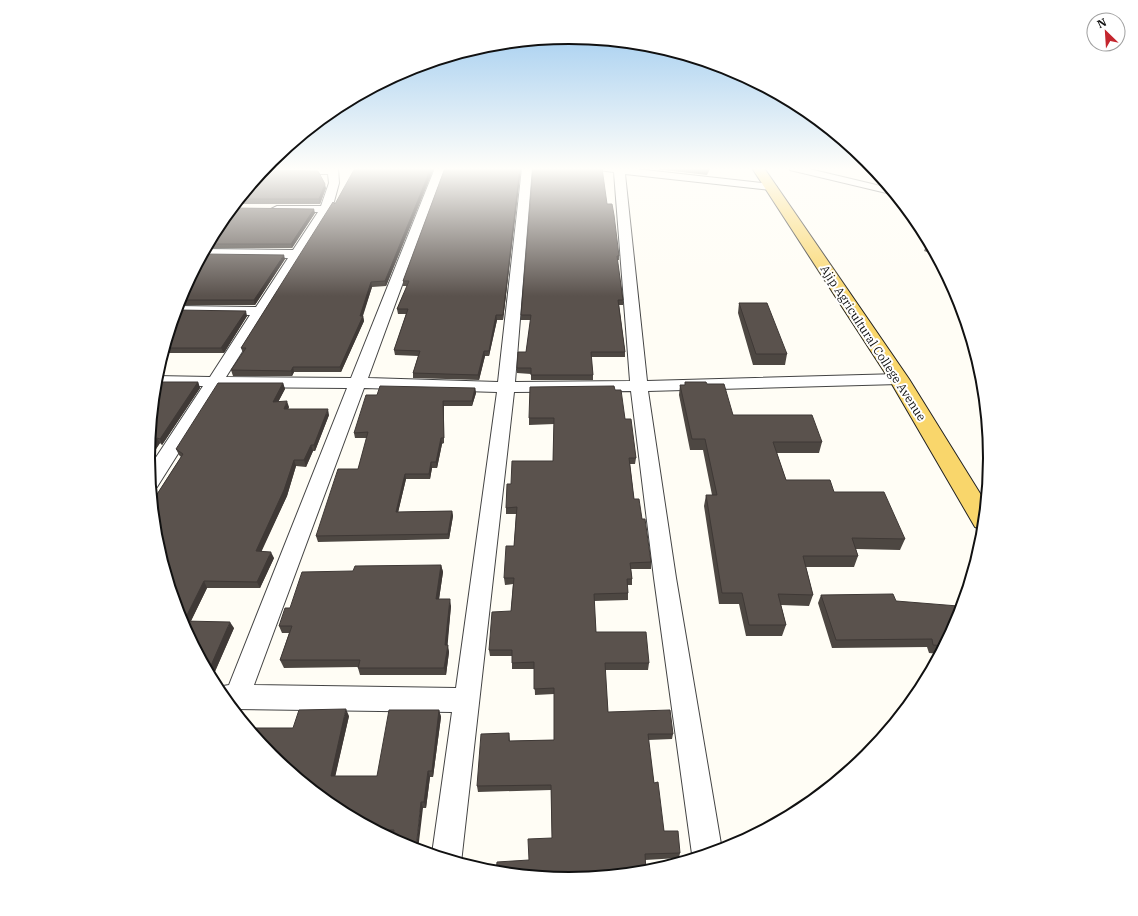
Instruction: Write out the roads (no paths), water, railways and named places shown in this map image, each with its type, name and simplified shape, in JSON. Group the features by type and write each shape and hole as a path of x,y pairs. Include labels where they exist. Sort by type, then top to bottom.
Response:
{"main road":[{"name":"Ajip Agricultural College Avenue","path":"788,211 899,379 979,513"}],"street":[{"path":"156,473 325,211"},
{"path":"231,696 358,383 424,211"},
{"path":"448,854 506,387 524,211"},
{"path":"616,211 665,578 706,848"},
{"path":"209,253 298,254"},
{"path":"183,310 260,311"},
{"path":"162,381 358,383 506,387 639,386 899,379"},
{"path":"232,697 466,700"}]}
